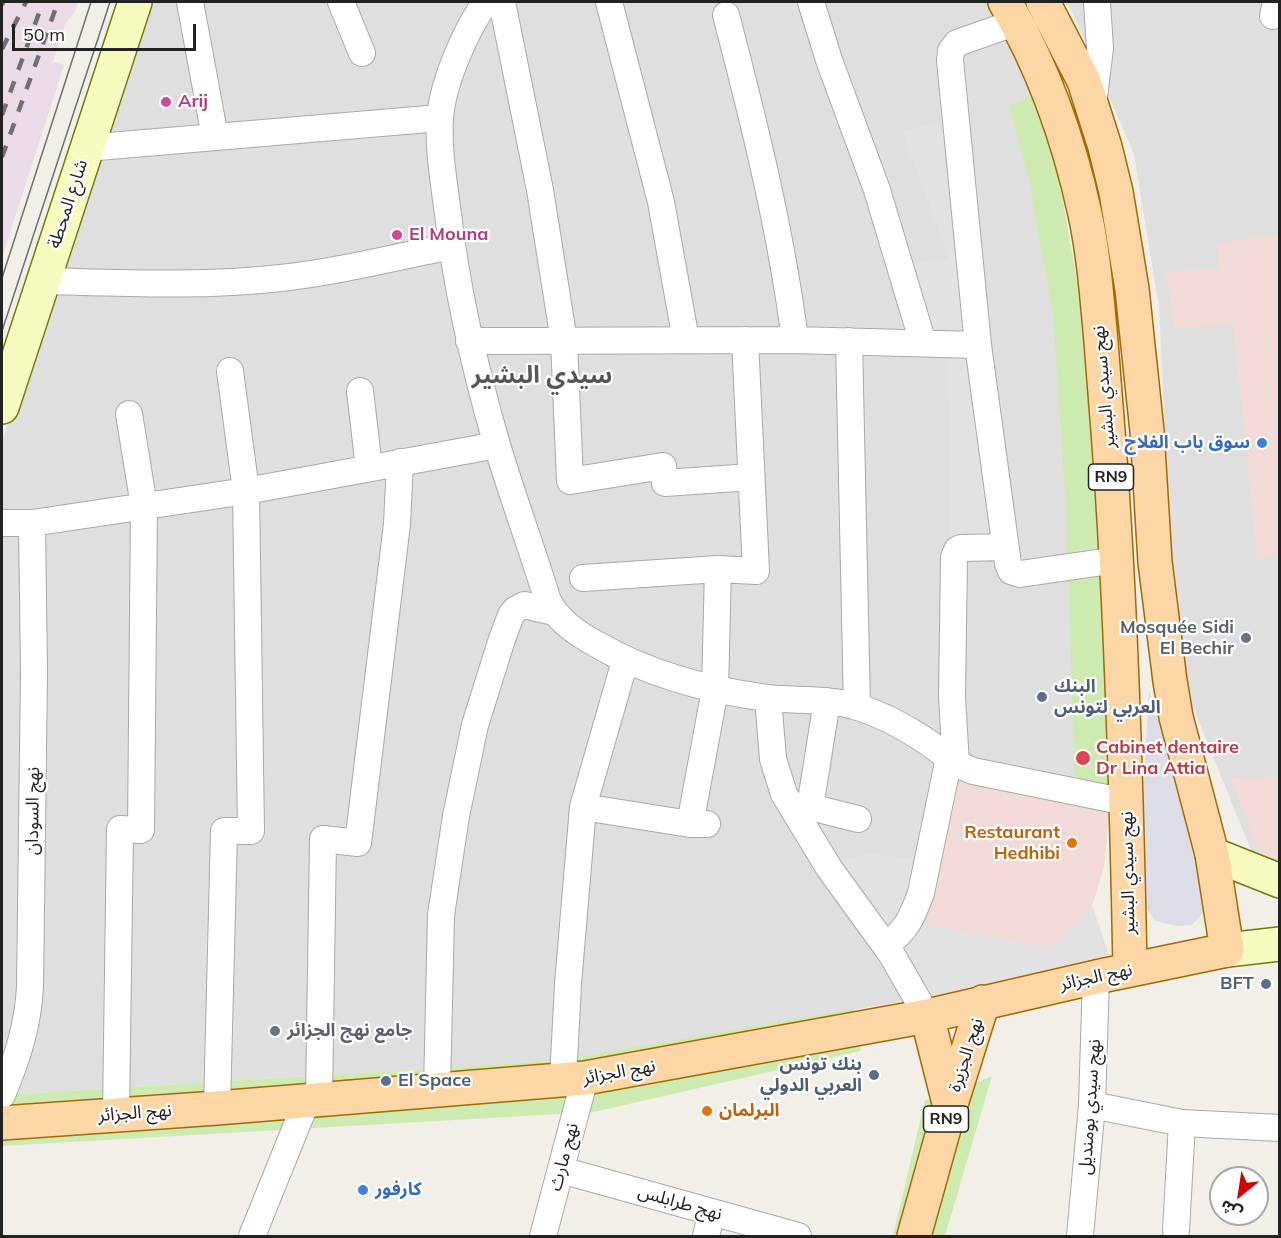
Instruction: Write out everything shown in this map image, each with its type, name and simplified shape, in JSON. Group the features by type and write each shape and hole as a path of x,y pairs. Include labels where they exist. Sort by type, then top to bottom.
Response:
{"main road":[{"name":"نهج سيدي البشير","path":"1043,2 1084,81 1093,105 1116,192 1132,289 1147,431 1155,562 1170,681 1176,717 1212,854 1227,950"},
{"name":"نهج سيدي البشير","path":"1011,12 1033,54 1063,134 1085,215 1097,295 1108,421 1116,560 1130,969"},
{"path":"1097,295 1132,289"},
{"name":"نهج الجزائر","path":"2,1123 574,1079 927,1016 1096,976 1227,950"},
{"name":"نهج الجزيرة","path":"914,1236 950,1107 983,1002"},
{"name":"نهج الجزيرة","path":"927,1016 950,1107"}],"street":[{"name":"شارع المحطة","path":"2,406 135,2"},
{"path":"190,2 215,137"},
{"path":"341,2 362,53"},
{"path":"502,2 540,190 564,341 570,481 663,466 665,483 752,477"},
{"path":"609,2 661,202 686,340"},
{"path":"811,2 826,52 877,190 923,343"},
{"path":"1093,105 1100,48 1097,2"},
{"path":"478,5 453,69 440,118 452,246 469,341 497,445 530,549 554,612 579,634 625,661 689,683 715,690 768,698 827,701 857,707 912,732 952,761 973,771 1126,802"},
{"path":"1011,12 957,43 950,56 978,345 1009,568 1014,573 1020,574 1116,560"},
{"path":"726,15 758,138 786,273 795,340"},
{"path":"86,148 440,118"},
{"path":"44,281 169,284 280,278 306,275 452,246"},
{"path":"582,578 718,569 756,571 745,340"},
{"path":"469,341 795,340 978,345"},
{"path":"849,341 857,707"},
{"path":"217,1108 224,831 251,831 246,491 230,371"},
{"path":"360,391 369,468"},
{"path":"116,1114 120,829 141,830 144,506 129,414"},
{"path":"2,523 32,523 246,491 497,445"},
{"path":"252,1236 313,1099 323,840 358,843 397,524 400,462"},
{"name":"نهج السودان","path":"2,1095 22,1044 30,997 34,672 32,523"},
{"path":"885,945 907,926 918,901 952,761 954,556 961,548 1005,547"},
{"path":"583,807 699,824 715,690 718,569"},
{"path":"437,1090 441,915 456,816 475,725 502,639 515,610 524,605 554,612"},
{"name":"نهج مارث","path":"543,1236 561,1170 574,1079 568,984 583,807 625,661"},
{"path":"768,698 772,759 784,794 829,868 885,945 927,1016"},
{"path":"827,701 810,807 858,819"},
{"path":"1212,854 1280,881"},
{"path":"1227,950 1280,944"},
{"name":"نهج سيدي بومنديل","path":"1080,1236 1092,1105 1096,976"},
{"path":"1092,1105 1182,1123 1280,1128"},
{"path":"1176,1231 1182,1123"},
{"name":"نهج طرابلس","path":"561,1170 709,1224 798,1236"}],"shaded area":[{"path":"2,2 78,2 75,12 65,24 53,62 64,65 2,258"},
{"path":"146,2 988,2 1015,47 1056,164 1099,512 1109,811 1104,866 1092,906 1109,955 928,997 554,1061 2,1095 2,441"},
{"path":"1066,2 1279,2 1279,873 1255,860 1186,690 1173,589 1159,308 1134,154 1072,11"},
{"path":"950,121 1003,548 951,549 948,352 901,350 898,266 949,258 902,131"},
{"name":"سوق باب الفلاح","path":"1279,234 1279,558 1257,559 1233,323 1175,329 1166,272 1219,269 1218,243"},
{"path":"1149,691 1184,787 1206,909 1192,925 1176,926 1156,921 1141,902 1141,825"},
{"path":"944,775 1109,811 1104,866 1092,906 1053,949 924,924"},
{"path":"1279,777 1279,866 1260,856 1231,778"},
{"path":"868,853 932,862 925,924 1053,948 1092,906 1109,955 928,997 830,865"}],"green space":[{"path":"1032,96 1056,164 1082,308 1099,512 1108,784 1075,783 1066,509 1053,314 1028,176 1009,106"},
{"path":"853,1009 861,1051 594,1112 2,1146 2,1095 554,1061"},
{"path":"992,1076 945,1236 893,1236 925,1100 953,1093"}],"tram line":[{"path":"2,278 91,2"},
{"path":"2,331 110,2"}],"railway":[{"path":"2,49 26,2"},
{"path":"2,115 43,2"},
{"path":"2,157 58,2"}],"place":[{"name":"Arij","path":"166,102"},
{"name":"El Mouna","path":"397,235"},
{"name":"سوق باب الفلاح","path":"1262,443"},
{"name":"Mosquée Sidi El Bechir","path":"1246,638"},
{"name":"البنك العربي لتونس","path":"1042,697"},
{"name":"Cabinet dentaire Dr Lina Attia","path":"1083,758"},
{"name":"Restaurant Hedhibi","path":"1072,843"},
{"name":"BFT","path":"1266,984"},
{"name":"جامع نهج الجزائر","path":"275,1031"},
{"name":"بنك تونس العربي الدولي","path":"874,1075"},
{"name":"El Space","path":"386,1081"},
{"name":"البرلمان","path":"707,1111"},
{"name":"كارفور","path":"363,1190"}],"district":[{"name":"سيدي البشير","path":"542,376"}]}
